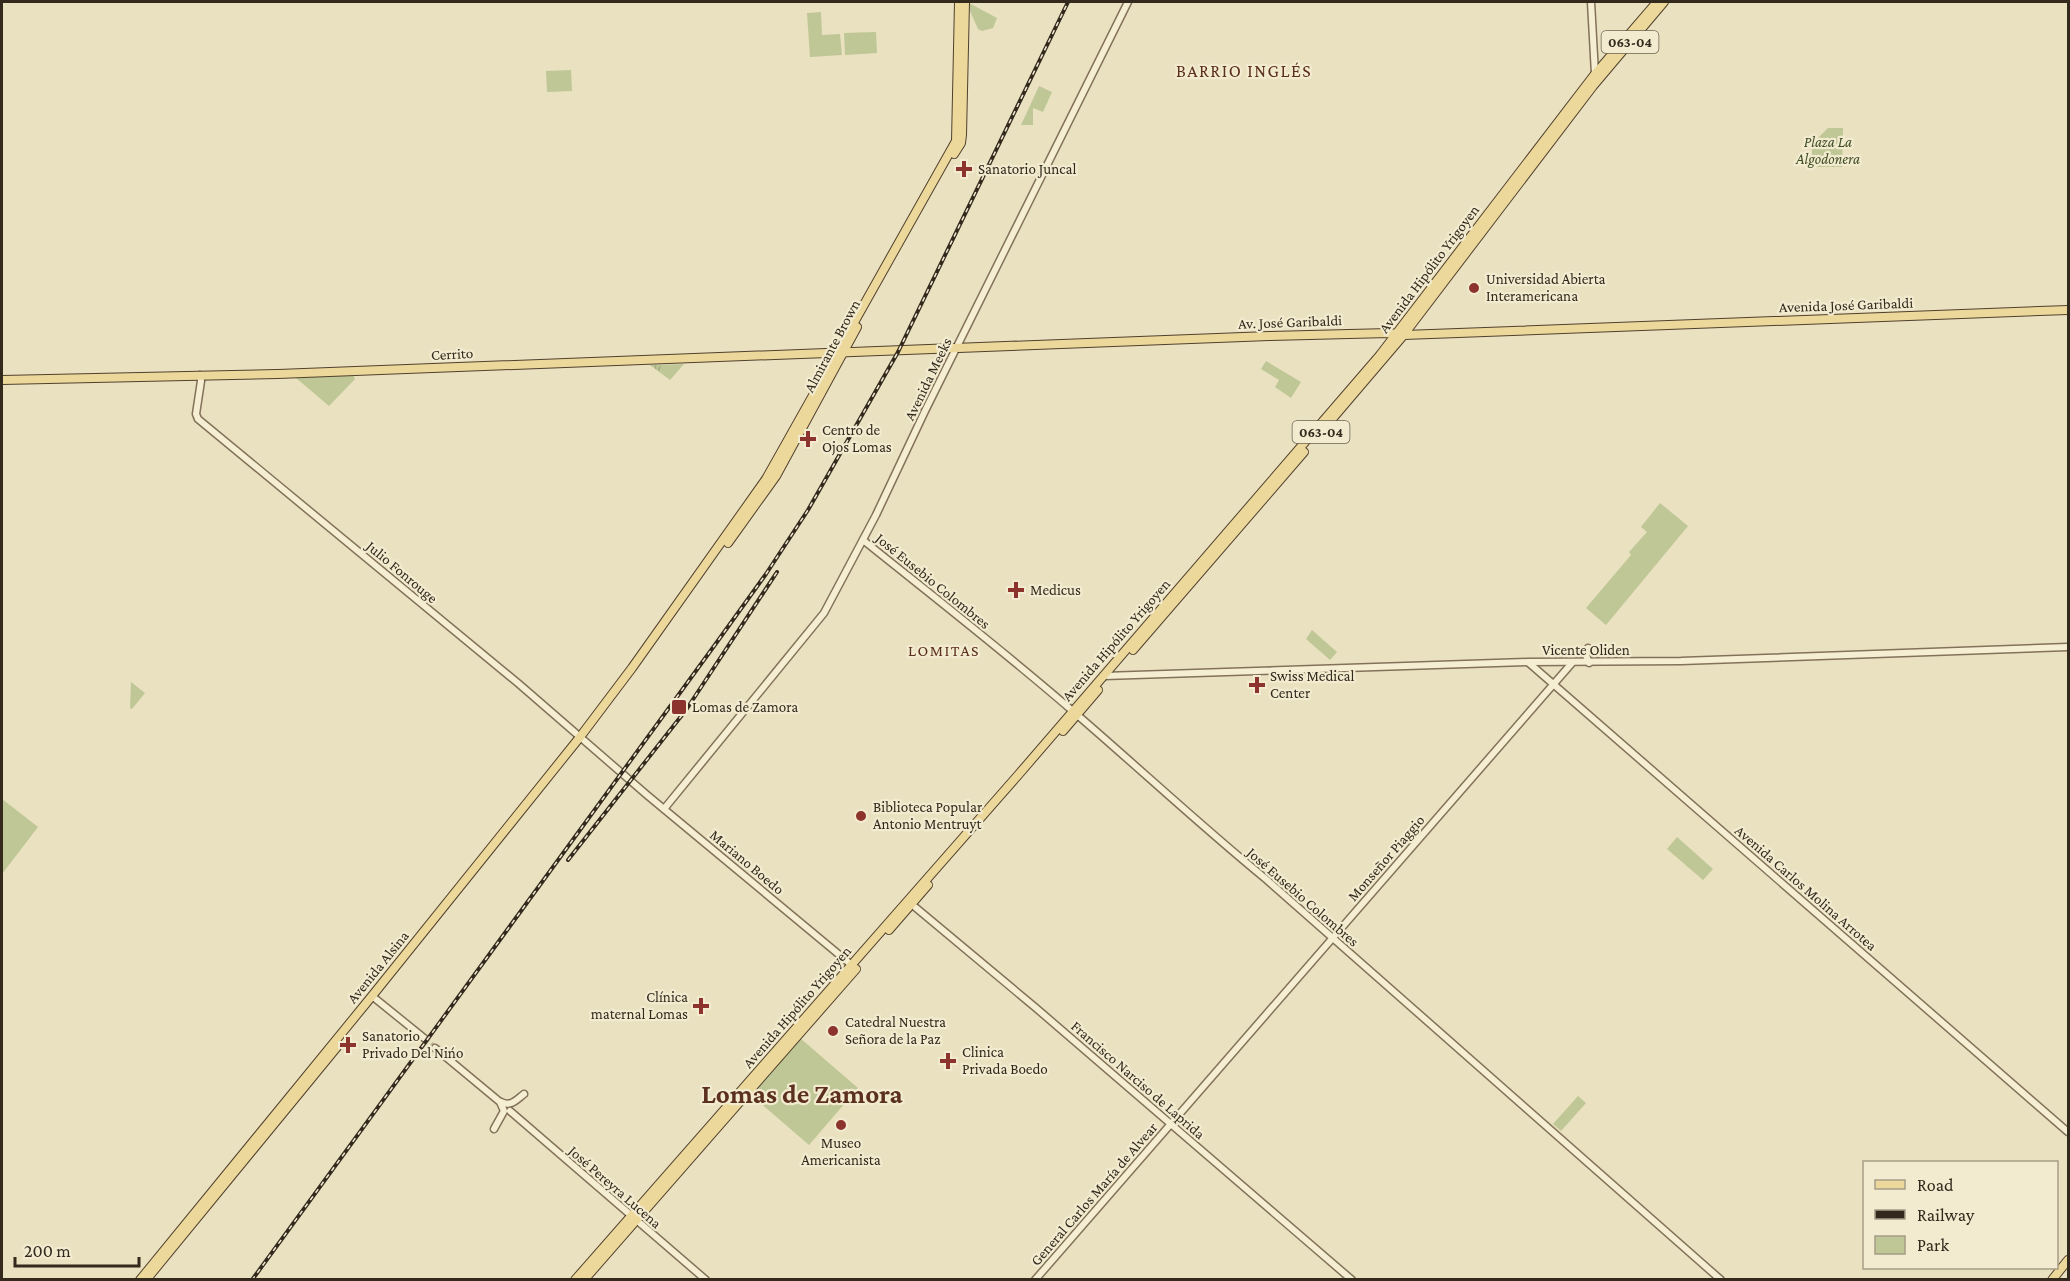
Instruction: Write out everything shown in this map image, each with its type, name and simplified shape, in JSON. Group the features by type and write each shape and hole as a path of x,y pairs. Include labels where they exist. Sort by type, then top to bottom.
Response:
{"main road":[{"name":"Almirante Brown","path":"840,353 956,141 959,2"},
{"name":"Almirante Brown","path":"634,670 766,479 962,141 964,2"},
{"name":"Avenida Hipólito Yrigoyen","path":"1401,335 1595,74 1657,2"},
{"name":"Avenida Hipólito Yrigoyen","path":"575,1280 634,1218 854,967 1401,335 1593,86 1664,2"},
{"name":"Avenida José Garibaldi","path":"1624,326 2068,310"},
{"name":"Av. José Garibaldi","path":"904,351 1269,336 1389,333 1401,335 1624,326"},
{"name":"Cerrito","path":"2,380 278,374 904,351"},
{"name":"Avenida Alsina","path":"146,1280 377,1000 634,670"},
{"name":"Avenida Alsina","path":"140,1280 377,1000"},
{"name":"Avenida Hipólito Yrigoyen","path":"584,1280 634,1218"},
{"path":"2052,1280 2068,1260"}],"street":[{"name":"Avenida Meeks","path":"664,809 824,613 863,540 1128,2"},
{"path":"1591,2 1595,74"},
{"name":"Julio Fonrouge","path":"200,375 196,414 198,419 583,738 623,774"},
{"name":"José Eusebio Colombres","path":"863,540 1002,651 1075,713 1197,823 1332,938 1721,1280"},
{"name":"Vicente Oliden","path":"1107,676 2068,647"},
{"path":"1588,648 1586,655 1589,663"},
{"name":"Avenida Carlos Molina Arrotea","path":"1528,662 2068,1132"},
{"name":"Monseñor Piaggio","path":"1171,1123 1572,663"},
{"name":"Mariano Boedo","path":"623,774 854,967"},
{"name":"Francisco Narciso de Laprida","path":"909,903 1171,1123 1352,1280"},
{"path":"377,1000 424,1038"},
{"path":"435,1048 501,1102 512,1104 524,1094"},
{"path":"494,1129 504,1112 501,1102"},
{"name":"José Pereyra Lucena","path":"510,1111 706,1280"},
{"name":"General Carlos María de Alvear","path":"1035,1280 1171,1123"}],"green space":[{"path":"969,3 997,18 993,28 982,31 978,29"},
{"path":"821,12 822,35 840,34 842,55 810,57 807,13"},
{"path":"876,32 877,53 845,55 844,33"},
{"path":"571,70 572,91 547,92 546,71"},
{"path":"1039,86 1052,92 1043,112 1033,108 1033,125 1021,125"},
{"name":"Plaza La Algodonera","path":"1828,128 1843,128 1842,167 1817,167 1816,160 1812,160 1812,144"},
{"path":"1266,361 1301,382 1291,398 1275,387 1279,380 1261,369"},
{"path":"684,364 670,380 650,365"},
{"path":"353,375 355,379 329,406 296,378 298,376"},
{"path":"1660,503 1688,526 1606,625 1586,608 1631,555 1629,552 1647,532 1641,527"},
{"path":"1312,630 1337,652 1330,660 1306,639"},
{"path":"131,682 145,693 132,709 130,708"},
{"path":"2,799 38,827 2,874"},
{"path":"1677,837 1713,869 1703,880 1667,849"},
{"path":"800,1038 858,1088 809,1145 751,1095"},
{"path":"1578,1096 1586,1103 1561,1131 1553,1124"}],"tunnel":[{"path":"424,1038 435,1048"}],"railway":[{"path":"252,1280 717,642 808,510 898,352 1068,2"},
{"path":"568,860 686,710 777,572"}],"place":[{"name":"Sanatorio Juncal","path":"964,169"},
{"name":"Universidad Abierta Interamericana","path":"1474,288"},
{"name":"Centro de Ojos Lomas","path":"808,439"},
{"name":"Medicus","path":"1016,590"},
{"name":"Swiss Medical Center","path":"1257,685"},
{"name":"Lomas de Zamora","path":"679,707"},
{"name":"Biblioteca Popular Antonio Mentruyt","path":"861,816"},
{"name":"Clínica maternal Lomas","path":"701,1006"},
{"name":"Catedral Nuestra Señora de la Paz","path":"833,1031"},
{"name":"Sanatorio Privado Del Nińo","path":"348,1045"},
{"name":"Clinica Privada Boedo","path":"948,1061"},
{"name":"Museo Americanista","path":"841,1125"}],"district":[{"name":"BARRIO INGLÉS","path":"1244,71"},
{"name":"LOMITAS","path":"944,650"},
{"name":"Lomas de Zamora","path":"802,1094"}]}
